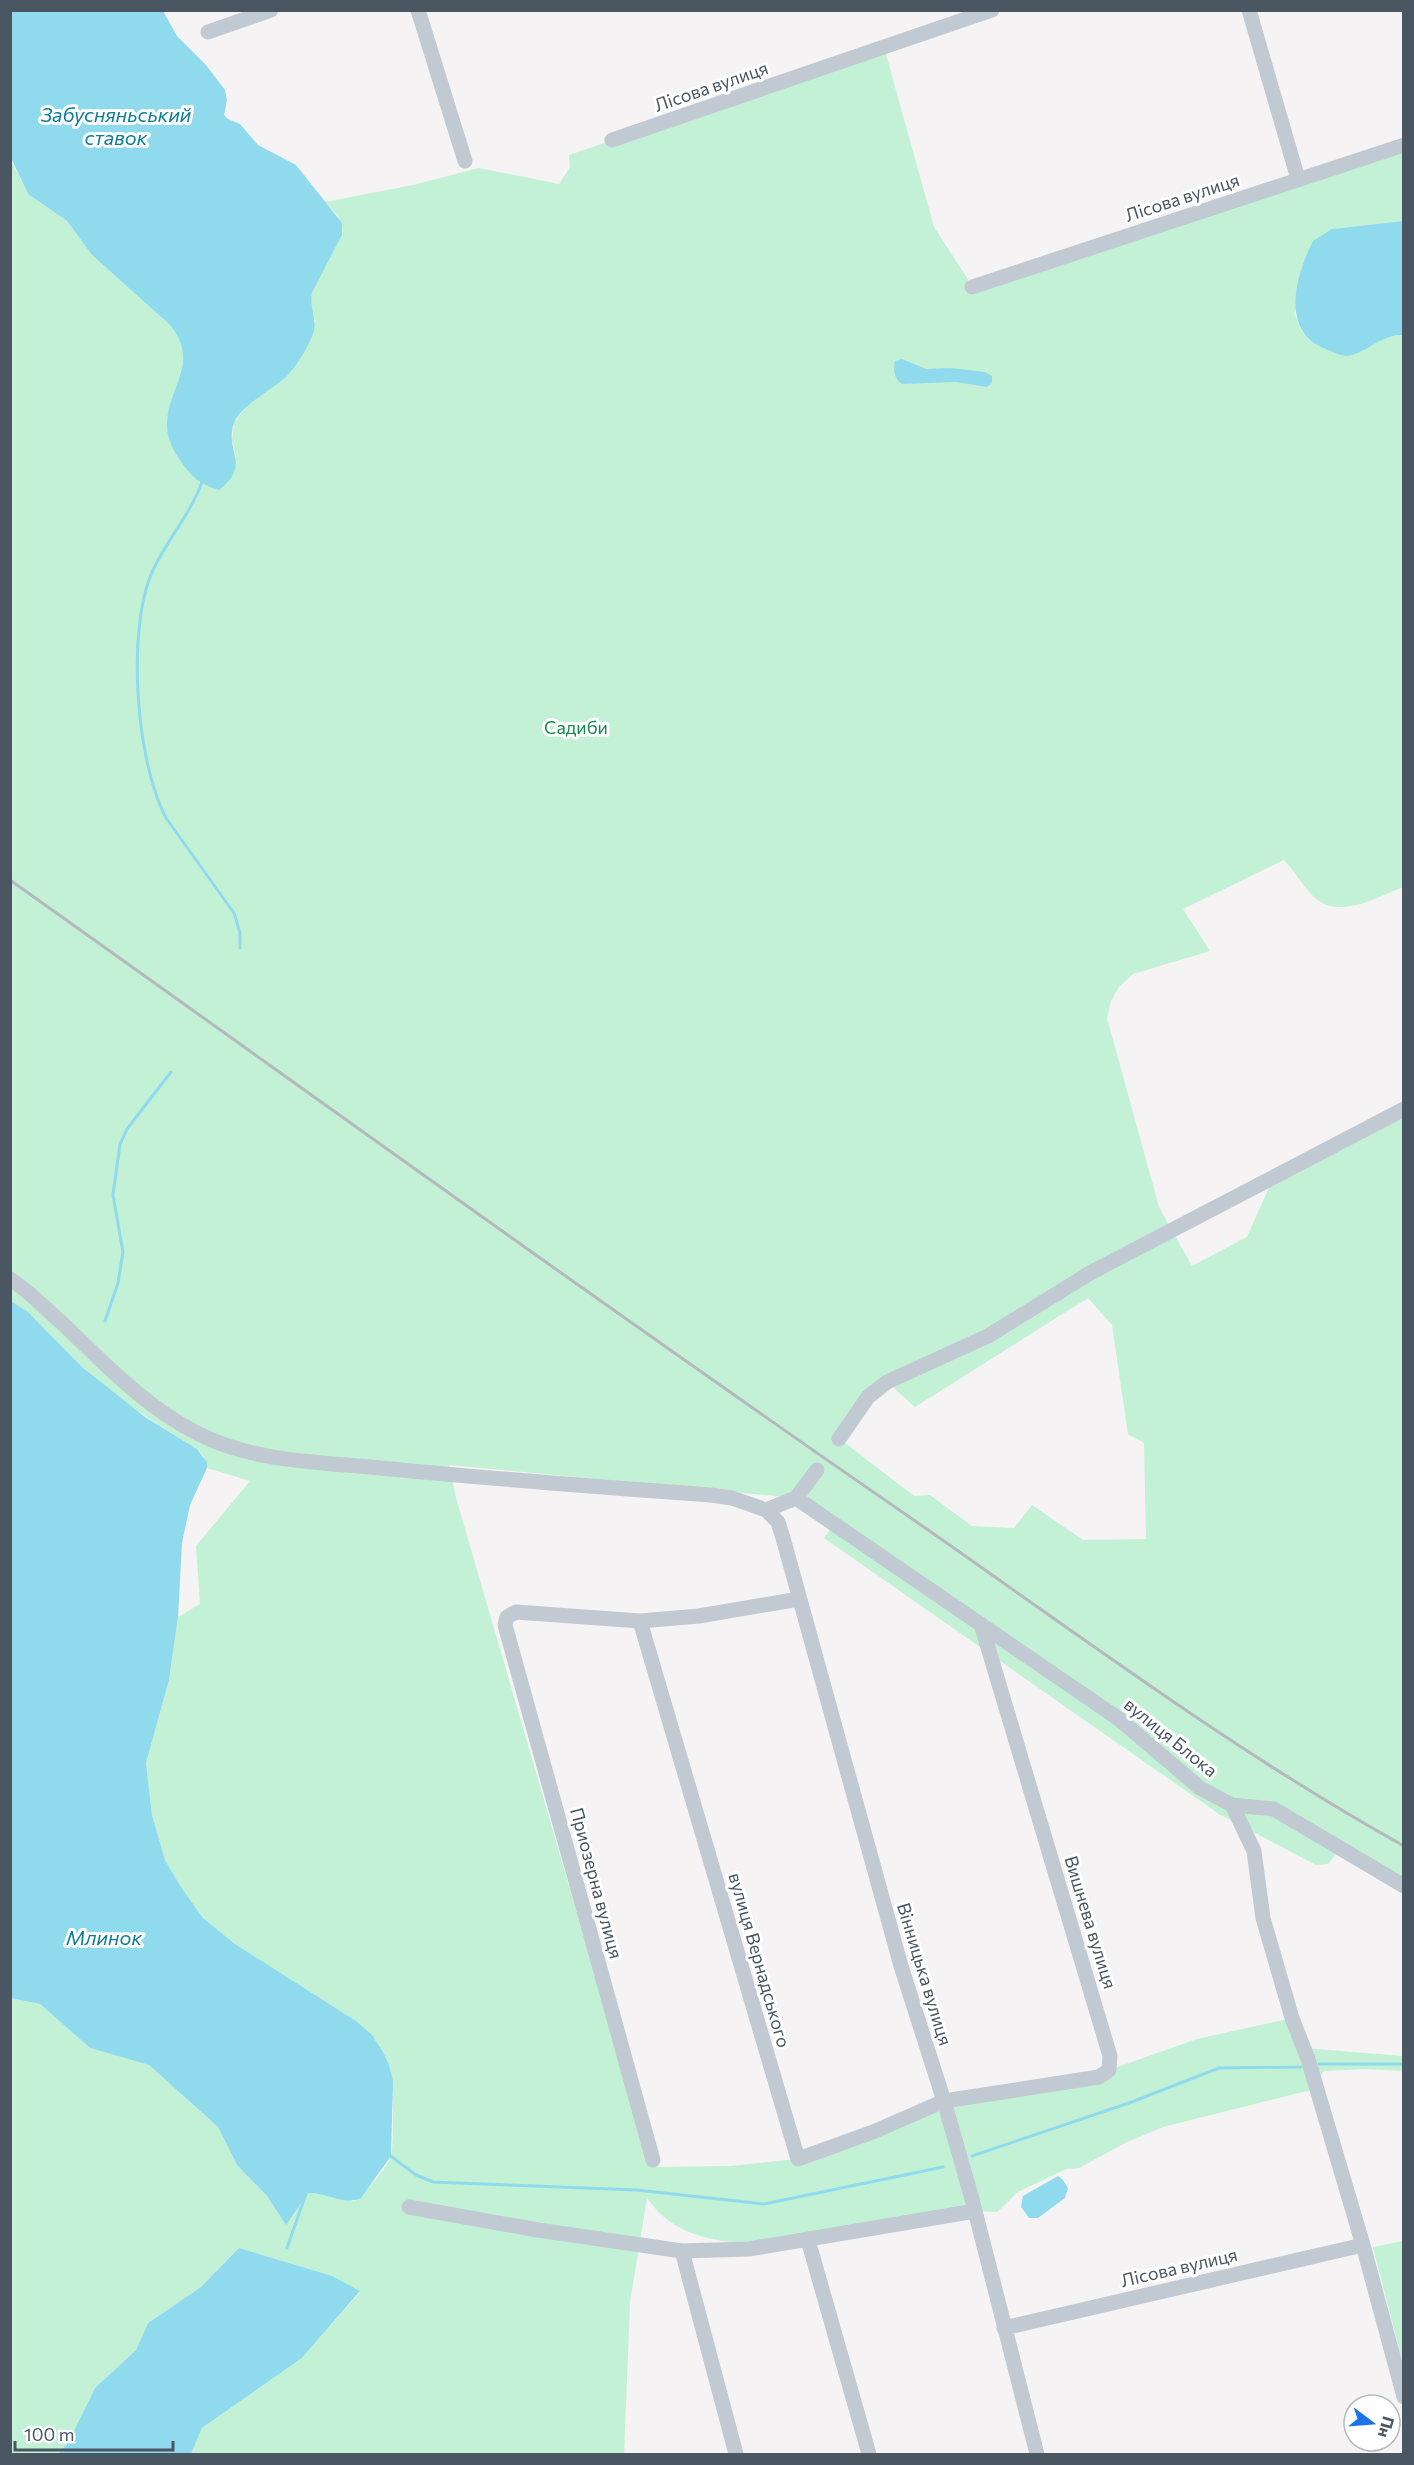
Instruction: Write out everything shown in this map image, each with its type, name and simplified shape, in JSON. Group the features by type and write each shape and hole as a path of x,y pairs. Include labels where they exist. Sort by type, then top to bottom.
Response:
{"street":[{"path":"208,32 271,10"},
{"path":"418,10 465,161"},
{"name":"Лісова вулиця","path":"612,140 992,10"},
{"path":"1249,10 1298,180"},
{"name":"Лісова вулиця","path":"972,287 1404,145"},
{"path":"840,1439 868,1397 887,1382 988,1336 1090,1273 1404,1109"},
{"path":"10,1279 27,1290 110,1369 160,1411 194,1432 233,1448 303,1461 711,1495 732,1498 766,1510 796,1498 817,1470"},
{"name":"вулиця Блока","path":"796,1498 1119,1719 1200,1788 1232,1805"},
{"name":"Вінницька вулиця","path":"766,1510 778,1522 901,1966 944,2101 975,2211 1037,2454"},
{"path":"640,1622 699,1616 800,1599"},
{"name":"Приозерна вулиця","path":"640,1622 516,1612 507,1617 505,1625 653,2160"},
{"name":"вулиця Вернадського","path":"640,1622 798,2159 873,2132 944,2101"},
{"name":"Вишнева вулиця","path":"944,2101 1099,2077 1109,2070 1110,2056 981,1624"},
{"path":"1232,1805 1274,1809 1404,1886"},
{"path":"1232,1805 1254,1851 1263,1918 1363,2245 1404,2397"},
{"path":"410,2207 538,2230 682,2251 749,2249 975,2211"},
{"path":"808,2240 869,2454"},
{"name":"Лісова вулиця","path":"1004,2328 1363,2245"},
{"path":"682,2251 736,2454"}],"green space":[{"name":"Садиби","path":"884,47 934,227 973,287 1403,145 1403,221 1332,229 1294,313 1302,331 1310,340 1376,342 1386,337 1403,335 1403,887 1356,905 1332,906 1321,902 1311,894 1284,860 1183,909 1210,951 1133,974 1119,987 1111,1001 1107,1018 1159,1207 1192,1266 1247,1237 1274,1176 1403,1109 1403,1886 1340,1849 1328,1864 1316,1865 1219,1814 824,1538 835,1523 796,1498 449,1465 456,1498 651,2167 730,2166 798,2159 944,2101 1109,2070 1197,2039 1292,2018 1304,2048 1403,2056 1403,2071 1366,2069 1324,2071 1311,2090 1163,2127 1125,2143 1079,2168 1066,2169 1018,2192 997,2212 975,2211 744,2243 712,2239 691,2233 671,2223 647,2198 630,2302 624,2454 191,2454 202,2428 302,2358 360,2292 331,2276 239,2248 201,2287 148,2323 136,2350 95,2388 68,2443 58,2454 11,2454 11,1998 40,2004 90,2048 149,2065 218,2127 237,2165 267,2196 286,2224 308,2193 320,2192 354,2201 369,2188 391,2156 393,2110 391,2071 375,2040 356,2021 235,1944 203,1918 165,1860 152,1815 146,1763 169,1680 178,1617 200,1604 196,1546 250,1481 207,1468 204,1456 197,1449 108,1389 81,1366 30,1315 11,1301 10,158 28,194 67,221 92,255 170,325 180,337 184,354 183,364 168,435 236,457 232,440 234,422 315,321 310,303 312,293 342,235 342,225 338,217 325,202 413,185 479,168 559,184 570,167 569,155","holes":["1088,1298 1112,1325 1128,1434 1144,1443 1146,1539 1083,1540 1032,1505 1014,1528 972,1526 930,1495 914,1496 840,1439 887,1382 915,1407"]},
{"path":"1404,2241 1403,2364 1373,2247"}],"water":[{"name":"Забусняньський ставок","path":"11,10 163,11 177,36 206,65 225,90 227,100 224,115 240,124 258,145 296,165 342,223 342,235 312,293 315,324 311,339 286,377 250,404 237,417 232,433 236,465 229,481 219,490 206,485 192,475 176,454 168,435 167,420 179,380 183,354 179,340 170,325 92,255 67,221 28,194 11,158"},
{"path":"1403,221 1403,335 1389,337 1349,356 1335,353 1311,341 1302,329 1297,316 1296,301 1301,270 1313,241 1332,229"},
{"path":"902,359 926,369 950,368 985,372 992,376 992,383 987,387 956,382 902,384 896,377 894,367 895,361"},
{"name":"Млинок","path":"11,1301 28,1312 82,1367 145,1417 197,1449 207,1462 207,1468 190,1505 182,1543 178,1617 169,1680 146,1763 152,1815 165,1860 203,1918 235,1944 356,2021 371,2034 389,2064 393,2081 391,2156 361,2198 342,2200 322,2194 308,2193 286,2225 267,2196 237,2165 218,2127 149,2065 90,2048 40,2004 11,1998"},
{"path":"1058,2176 1068,2188 1065,2198 1038,2218 1029,2218 1021,2207 1023,2196"},
{"path":"239,2248 332,2276 360,2291 302,2358 202,2428 191,2454 58,2454 68,2443 95,2388 136,2350 148,2323 201,2287"}],"waterway":[{"path":"202,482 192,505 153,570 145,595 139,626 138,695 148,764 166,818 234,913 240,933 240,948"},
{"path":"105,1321 118,1283 123,1252 113,1195 120,1144 127,1129 171,1072"},
{"path":"1319,2064 1404,2064"},
{"path":"972,2156 1129,2103 1219,2068 1301,2067"},
{"path":"388,2154 416,2175 433,2182 637,2190 764,2204 943,2167"},
{"path":"287,2248 307,2191"}],"railway":[{"path":"10,880 692,1366 1158,1692 1279,1772 1404,1846"}]}
